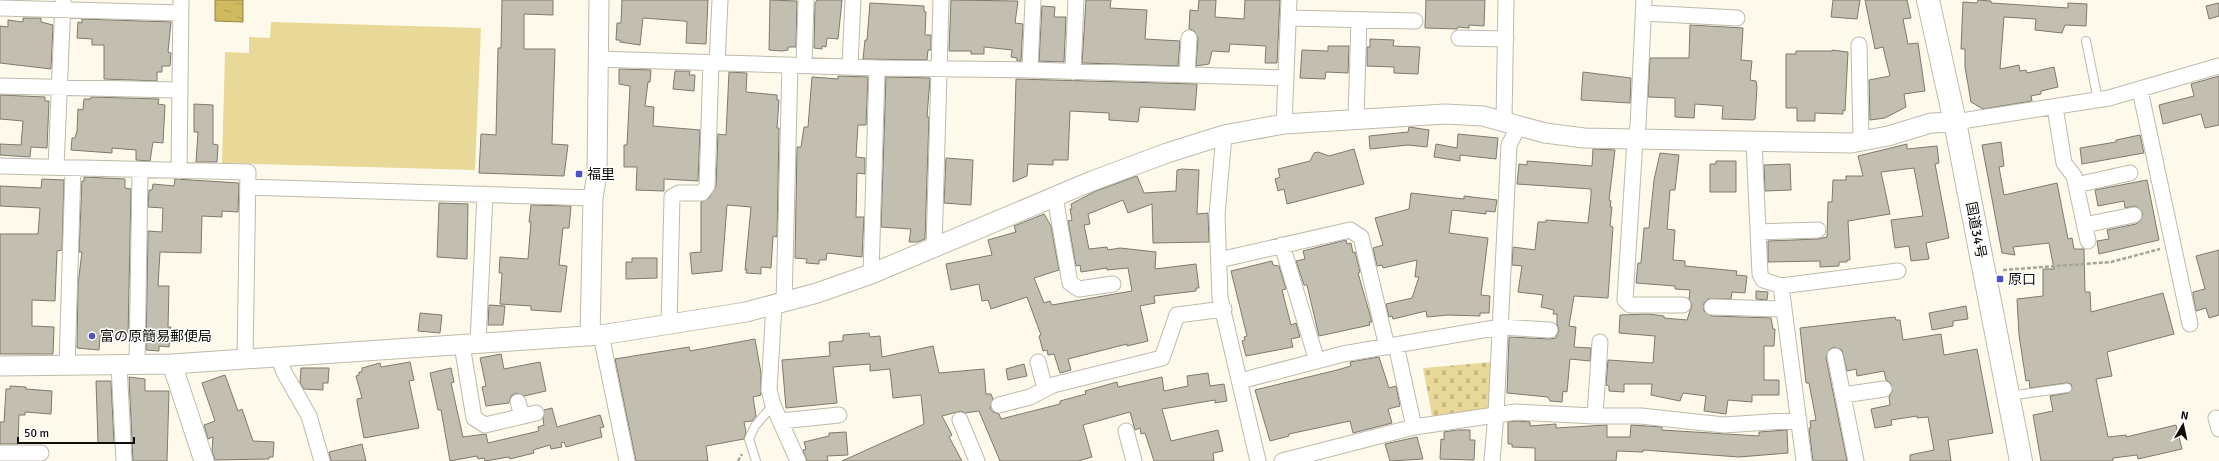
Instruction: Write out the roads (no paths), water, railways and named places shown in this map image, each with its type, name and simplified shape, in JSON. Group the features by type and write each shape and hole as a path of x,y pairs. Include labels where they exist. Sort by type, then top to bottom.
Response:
{"highway":[{"name":"国道34号","path":"1928,0 1954,122 2021,461"}],"street":[{"path":"598,0 597,174 593,198 596,335 627,461"},
{"path":"669,325 672,197 679,193 702,193 707,186 714,63 720,0"},
{"path":"798,461 773,405 769,390 779,304 797,65 806,0"},
{"path":"850,66 853,0"},
{"path":"934,249 941,0"},
{"path":"1030,70 1033,0"},
{"path":"1073,72 1076,0"},
{"path":"1284,124 1289,0"},
{"path":"1492,461 1496,414 1511,123 1506,39 1506,0"},
{"path":"56,167 63,5"},
{"path":"0,8 63,5 180,7 178,171"},
{"path":"1683,305 1630,305 1625,300 1635,140 1638,126 1644,7 1736,18"},
{"path":"1289,18 1415,21"},
{"path":"1356,118 1359,20"},
{"path":"1187,75 1189,38"},
{"path":"1459,38 1506,39"},
{"path":"1859,45 1861,141"},
{"path":"597,59 877,68 1030,70 1285,78"},
{"path":"0,366 172,364 596,335 746,312 779,304 871,274 934,249 1092,181 1167,152 1224,135 1284,124 1356,118 1445,114 1483,116 1545,133 1584,138 1851,143 1888,136 1931,123 1954,122 2098,100 2140,90 2219,66"},
{"path":"871,274 877,68"},
{"path":"0,86 178,90"},
{"path":"2140,90 2190,324"},
{"path":"2055,107 2064,163 2074,176 2088,241"},
{"path":"1224,135 1217,215 1220,298 1224,309 1258,461"},
{"path":"1754,142 1760,274 1764,280 1781,286 1898,271"},
{"path":"0,166 140,171 248,172 245,359"},
{"path":"67,366 73,168"},
{"path":"120,456 128,365 140,171"},
{"path":"2076,185 2130,173"},
{"path":"248,187 593,198"},
{"path":"485,194 470,344 474,418 484,425 525,410"},
{"path":"1055,197 1070,283 1078,289 1113,284"},
{"path":"2084,224 2134,215"},
{"path":"1219,260 1350,230 1361,237 1414,427"},
{"path":"1758,232 1818,230"},
{"path":"1282,245 1317,361"},
{"path":"1781,286 1804,461"},
{"path":"1712,306 1784,309"},
{"path":"999,404 1030,398 1053,385 1162,358 1177,315 1224,309"},
{"path":"1240,381 1343,354 1500,326 1550,330"},
{"path":"1596,416 1600,342"},
{"path":"1835,356 1856,461"},
{"path":"278,357 285,374 310,416 322,461"},
{"path":"1038,362 1045,389"},
{"path":"172,364 204,461"},
{"path":"1844,395 1884,389"},
{"path":"1282,461 1414,427 1516,412 1596,416 1641,416 1724,425 1799,420"},
{"path":"781,421 839,415"},
{"path":"960,420 977,461"},
{"path":"1126,431 1134,461"},
{"path":"0,453 41,453"}],"lane":[{"path":"2086,41 2098,100"},
{"path":"2009,396 2067,388"},
{"path":"756,461 749,439 755,426 773,405"}],"water":[{"path":"215,0 243,0 243,22 215,21"}],"place":[{"name":"福里","path":"579,174"},
{"name":"原口","path":"2000,279"},
{"name":"富の原簡易郵便局","path":"92,336"}]}
